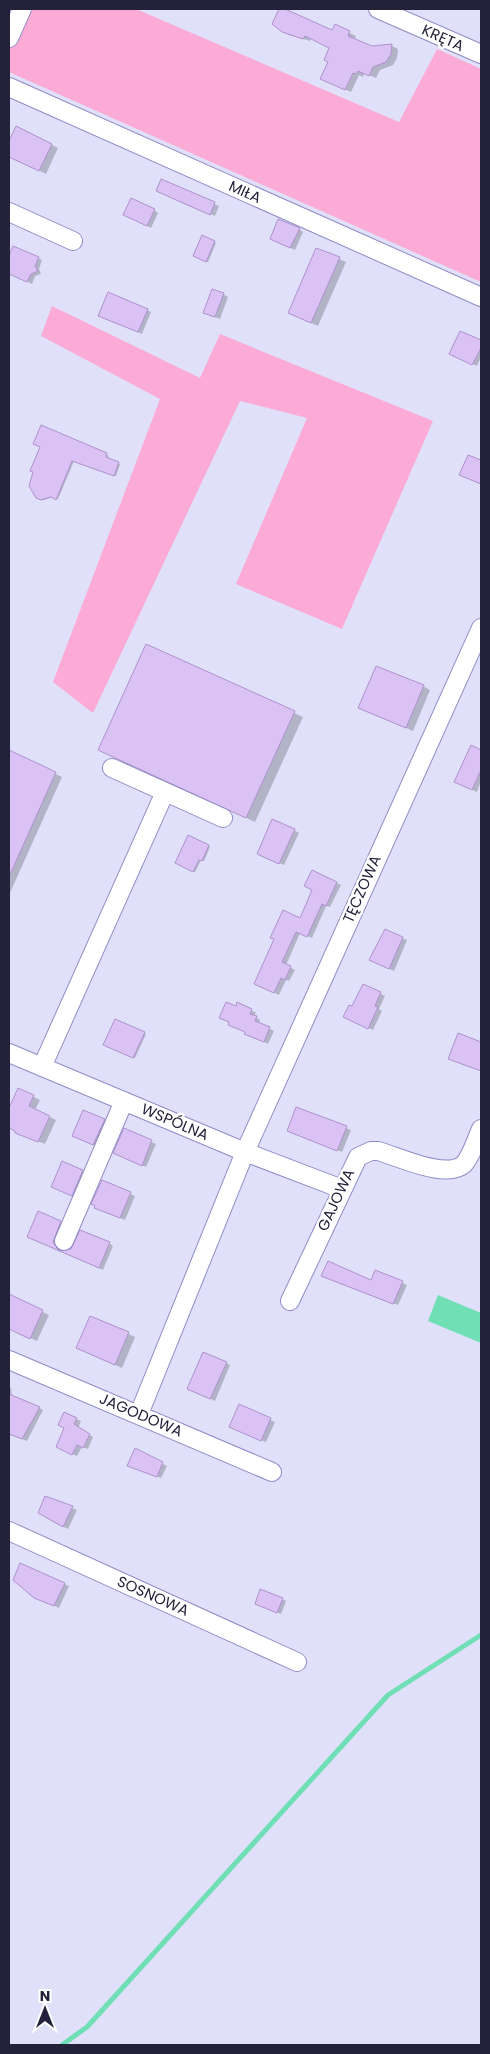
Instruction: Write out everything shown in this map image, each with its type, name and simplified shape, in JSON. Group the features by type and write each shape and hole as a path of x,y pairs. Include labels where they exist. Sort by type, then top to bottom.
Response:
{"street":[{"path":"9,38 22,9"},
{"name":"KRĘTA","path":"378,9 481,54"},
{"name":"MIŁA","path":"9,87 481,297"},
{"path":"9,212 73,241"},
{"name":"TĘCZOWA","path":"139,1414 245,1152 481,628"},
{"path":"112,768 162,798 223,818"},
{"path":"42,1067 162,798"},
{"name":"WSPÓLNA","path":"9,1053 245,1152 342,1189"},
{"path":"64,1241 124,1101"},
{"name":"GAJOWA","path":"290,1300 358,1157 371,1151 378,1151 439,1170 453,1170 465,1162 481,1129"},
{"name":"JAGODOWA","path":"9,1360 272,1472"},
{"name":"SOSNOWA","path":"9,1531 297,1662"}],"shaded area":[{"path":"9,9 136,9 399,122 437,49 481,69 481,282 9,72"},
{"path":"52,306 200,378 220,334 433,421 342,629 236,584 307,418 240,401 93,713 53,682 160,399 41,336"},
{"path":"438,1295 481,1313 481,1343 428,1321"}],"building":[{"path":"279,9 285,9 332,30 335,24 350,31 348,36 372,46 392,44 391,54 386,62 373,67 369,76 358,71 356,74 353,73 345,90 320,79 328,62 324,60 329,48 305,36 303,39 282,32 272,24"},
{"path":"16,126 52,144 39,171 9,157 9,141"},
{"path":"161,179 215,202 210,215 156,191"},
{"path":"131,198 155,209 147,226 123,215"},
{"path":"278,219 300,228 290,248 270,239"},
{"path":"202,235 215,241 206,262 193,256"},
{"path":"13,246 39,257 35,266 38,271 31,274 27,282 9,274 9,256"},
{"path":"316,248 340,257 311,323 288,313"},
{"path":"212,289 224,293 215,317 203,313"},
{"path":"108,292 148,309 138,332 98,316"},
{"path":"460,331 481,340 481,348 472,365 449,354"},
{"path":"41,425 107,453 106,457 119,462 114,476 72,461 56,500 51,497 41,500 36,498 29,486 33,472 30,471 40,447 33,444"},
{"path":"468,455 481,460 481,484 459,475"},
{"path":"146,644 295,711 246,818 98,750"},
{"path":"376,666 424,685 406,728 358,708"},
{"path":"471,745 481,750 481,770 472,790 454,782"},
{"path":"9,750 56,772 9,877"},
{"path":"272,819 295,829 279,864 257,854"},
{"path":"188,835 209,845 202,861 199,860 193,872 175,863"},
{"path":"312,870 337,882 326,906 322,904 307,937 296,932 282,962 291,966 285,980 281,978 274,993 254,984 274,939 270,938 283,910 300,918 312,890 304,886"},
{"path":"385,929 403,937 389,969 369,960"},
{"path":"363,984 381,992 375,1006 378,1007 368,1029 343,1017 349,1005 352,1006"},
{"path":"226,1002 236,1006 237,1002 252,1009 250,1014 257,1016 255,1021 270,1027 264,1042 244,1034 245,1032 228,1025 229,1022 219,1018"},
{"path":"115,1019 145,1032 133,1058 103,1045"},
{"path":"458,1033 481,1042 481,1071 448,1059"},
{"path":"18,1088 34,1095 29,1106 50,1116 38,1142 15,1133 15,1131 9,1128 9,1108"},
{"path":"296,1107 347,1126 337,1151 287,1131"},
{"path":"83,1110 105,1119 93,1145 72,1136"},
{"path":"124,1128 152,1140 142,1166 113,1153"},
{"path":"62,1161 83,1170 72,1196 51,1187"},
{"path":"102,1180 131,1192 120,1218 94,1208 95,1206 91,1204"},
{"path":"38,1211 61,1221 53,1242 59,1251 27,1237"},
{"path":"80,1230 110,1242 99,1268 59,1251 71,1249"},
{"path":"328,1261 371,1280 375,1270 403,1281 393,1304 321,1276"},
{"path":"9,1294 43,1310 30,1339 9,1329"},
{"path":"90,1316 129,1332 115,1365 76,1348"},
{"path":"203,1352 227,1362 210,1399 187,1389"},
{"path":"9,1394 40,1407 22,1439 9,1434"},
{"path":"239,1404 271,1418 261,1441 229,1427"},
{"path":"64,1412 77,1418 74,1424 90,1434 83,1448 77,1445 72,1455 56,1447 64,1428 58,1425"},
{"path":"135,1448 163,1462 157,1477 127,1466"},
{"path":"45,1496 73,1506 63,1527 38,1513"},
{"path":"20,1563 65,1583 54,1606 34,1598 13,1580"},
{"path":"260,1589 283,1598 277,1613 255,1604"}],"waterway":[{"path":"62,2045 87,2027 388,1695 481,1635"}]}
